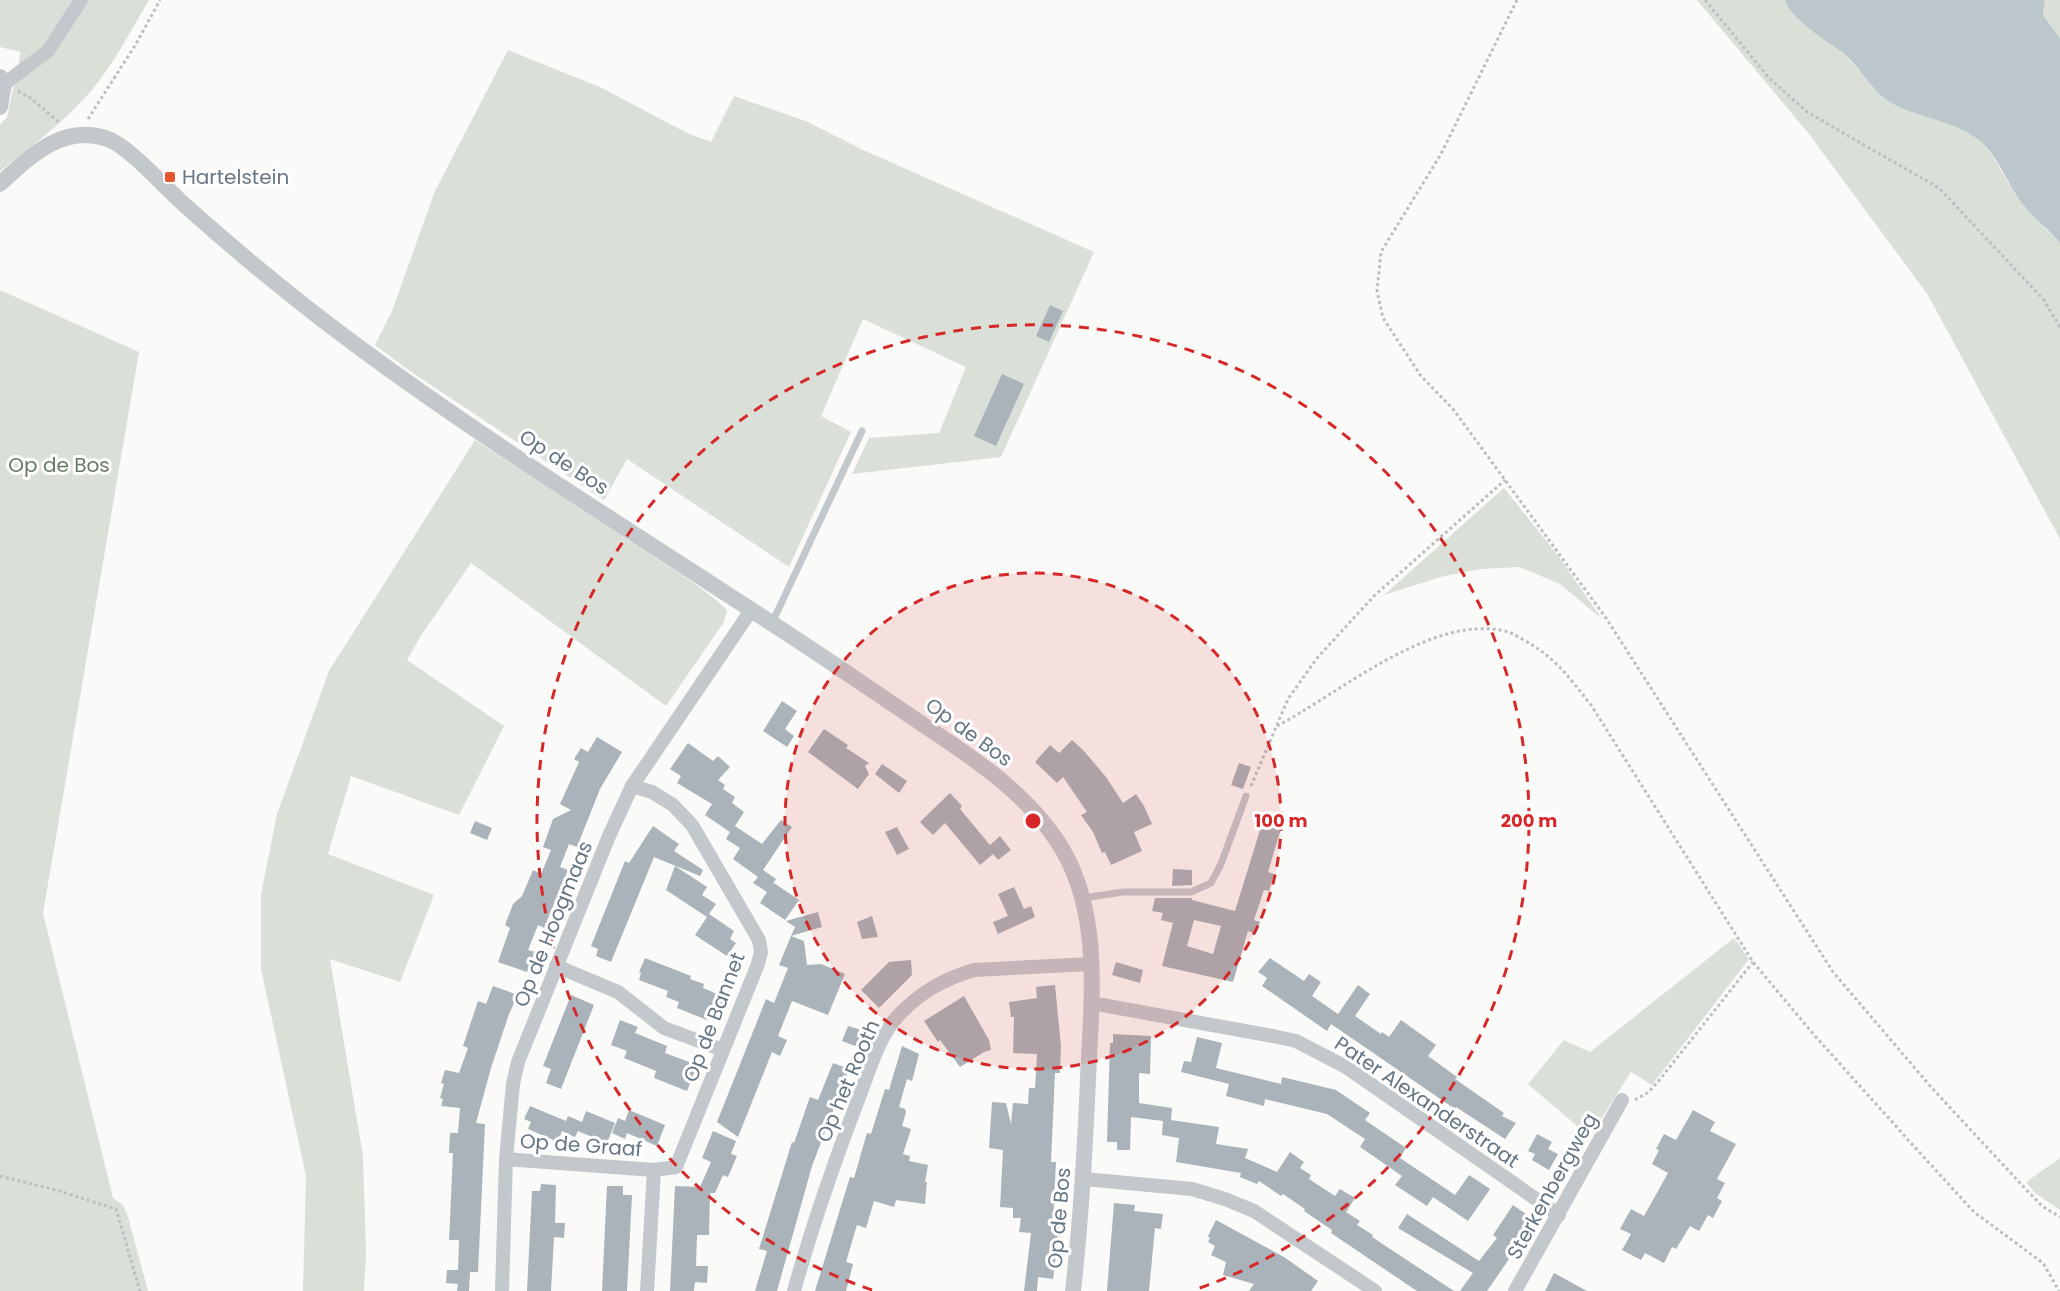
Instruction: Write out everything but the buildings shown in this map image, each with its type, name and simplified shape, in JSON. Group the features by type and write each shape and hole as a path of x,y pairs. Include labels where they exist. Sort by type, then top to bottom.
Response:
{"street":[{"path":"0,107 2,80 48,51 81,0"},
{"name":"Op de Bos","path":"0,184 30,156 53,141 80,135 93,135 112,140 185,206 312,312 435,403 752,609 992,772 1020,798 1063,851 1083,898 1091,964 1084,1179 1073,1291"},
{"name":"Op de Hoogmaas","path":"502,1291 506,1159 515,1073 556,966 632,786 752,609"},
{"name":"Op de Bannet","path":"632,786 652,792 673,805 692,825 759,940 761,952 675,1167 654,1170"},
{"name":"Op het Rooth","path":"794,1291 829,1175 877,1051 896,1019 926,990 974,970 1091,964"},
{"path":"556,966 618,992 664,1028 723,1050"},
{"name":"Pater Alexanderstraat","path":"1091,1003 1296,1041 1346,1067 1559,1215"},
{"name":"Sterkenbergweg","path":"1515,1291 1622,1100"},
{"name":"Op de Graaf","path":"506,1159 654,1170"},
{"path":"647,1291 654,1170"},
{"path":"1084,1179 1192,1189 1226,1199 1254,1211 1375,1291"}],"lane":[{"path":"772,623 862,431"},
{"path":"1083,898 1123,892 1191,892 1211,883 1221,864 1246,796"}],"path":[{"path":"80,135 160,0"},
{"path":"1517,0 1441,154 1381,252 1377,291 1383,318 1416,368 1453,409 1606,618 1833,972 1931,1087 2042,1206 2060,1217"},
{"path":"1705,0 1769,78 1807,112 1940,188 2043,298 2060,327"},
{"path":"29,97 53,117"},
{"path":"1246,796 1288,699 1317,658 1374,596 1505,480"},
{"path":"1277,726 1389,658 1444,634 1470,629 1506,631 1539,648 1562,668 1591,705 1753,962 1815,1036 1943,1179 1974,1212 2043,1263 2059,1291"},
{"path":"1622,1100 1637,1101 1649,1092 1753,962"},
{"path":"0,1176 56,1190 116,1209 140,1291"}],"green space":[{"path":"0,0 149,0 115,58 91,91 59,123 0,171 0,125 7,117 21,52 0,47"},
{"path":"1697,0 1785,0 1803,24 1845,55 1886,99 1903,109 1965,130 1982,143 1994,158 2013,191 2060,243 2060,539 1928,295 1809,134"},
{"path":"2045,0 2060,0 2060,38 2043,15"},
{"path":"508,50 602,88 687,133 711,142 734,96 808,122 861,149 1094,252 1001,457 852,474 869,438 939,433 966,367 863,319 821,416 851,432 789,567 627,459 604,500 407,369 375,345 392,311 435,191"},
{"name":"Op de Bos","path":"0,290 139,352 43,913 113,1198 123,1205 128,1217 148,1291 0,1291"},
{"path":"475,440 694,583 727,610 724,622 666,706 471,563 420,637 407,660 504,726 459,815 351,776 328,854 434,895 400,982 330,959 363,1156 366,1254 364,1291 303,1291 306,1176 261,969 261,894 277,814 329,671"},
{"path":"1504,488 1559,557 1602,619 1560,584 1519,567 1481,569 1444,576 1384,595"},
{"path":"1734,938 1749,959 1652,1085 1631,1072 1590,1137 1528,1084 1564,1040 1590,1052"},
{"path":"2060,1158 2060,1210 2035,1193 2026,1182"}],"shaded area":[{"path":"1785,0 2045,0 2043,15 2060,38 2060,243 2024,205 1993,155 1981,142 1950,124 1904,109 1885,99 1849,58 1801,22"}],"place":[{"name":"Hartelstein","path":"170,177"}]}
